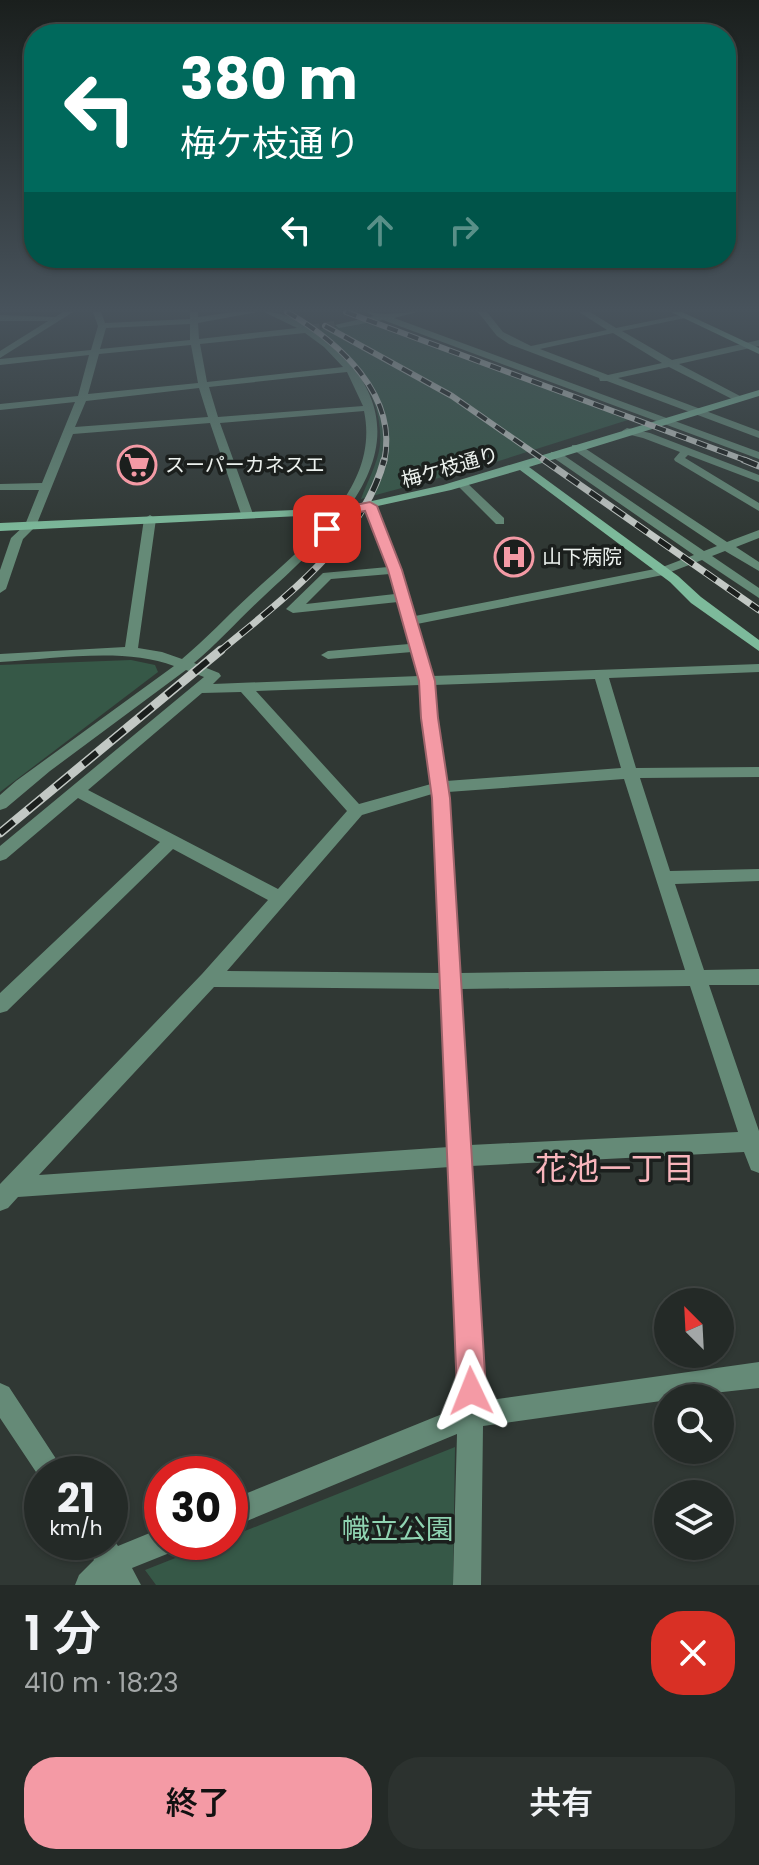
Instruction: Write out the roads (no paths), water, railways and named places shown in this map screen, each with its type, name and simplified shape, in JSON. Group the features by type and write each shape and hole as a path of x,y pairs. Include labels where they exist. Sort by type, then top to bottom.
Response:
{"street":[{"path":"0,589 17,538 30,526 85,386"},
{"path":"0,407 180,386"},
{"path":"205,386 247,514"},
{"path":"0,804 185,664 313,546 341,511 369,462 372,448 370,408 359,386"},
{"path":"568,386 759,456"},
{"path":"579,390 587,386"},
{"path":"625,386 759,438"},
{"path":"714,386 737,398"},
{"name":"梅ケ枝通り","path":"0,527 341,511 370,506 462,484 664,419 759,393"},
{"path":"68,431 370,408"},
{"path":"627,431 759,479"},
{"path":"733,446 759,438"},
{"path":"576,447 759,567"},
{"path":"686,451 679,459 759,508"},
{"path":"555,454 759,594"},
{"path":"520,465 759,647"},
{"path":"462,484 500,521"},
{"path":"0,487 46,486"},
{"path":"370,506 395,570 419,647 427,681 439,787 472,1415 467,1585"},
{"path":"131,651 150,519"},
{"path":"411,621 663,571 759,534"},
{"path":"395,570 327,576 293,609 404,597"},
{"path":"328,655 419,647"},
{"path":"0,658 131,651 185,664 214,676 0,855"},
{"path":"199,689 759,668"},
{"path":"600,672 664,878 756,1141 759,1163"},
{"path":"246,689 356,811"},
{"path":"6,1194 209,979 356,811 439,787 630,773 759,772"},
{"path":"78,791 278,897"},
{"path":"0,1005 172,840"},
{"path":"664,878 759,875"},
{"path":"209,979 450,981 759,977"},
{"path":"6,1194 459,1156 756,1141"},
{"path":"248,1507 472,1415 759,1375"},
{"path":"0,1396 41,1456"},
{"path":"89,1585 113,1563 144,1550"}],"railway":[{"path":"369,386 382,415 386,438 384,462"},
{"path":"434,386 547,462"},
{"path":"545,386 750,462"},
{"path":"219,652 292,590 339,543 358,517 384,460"},
{"path":"544,460 759,610"},
{"path":"744,460 759,466"},
{"path":"0,833 221,650"}],"place":[{"name":"スーパーカネスエ","path":"137,465"},
{"name":"山下病院","path":"514,557"}],"district":[{"name":"花池一丁目","path":"615,1169"}],"park label":[{"name":"幟立公園","path":"398,1529"}]}
